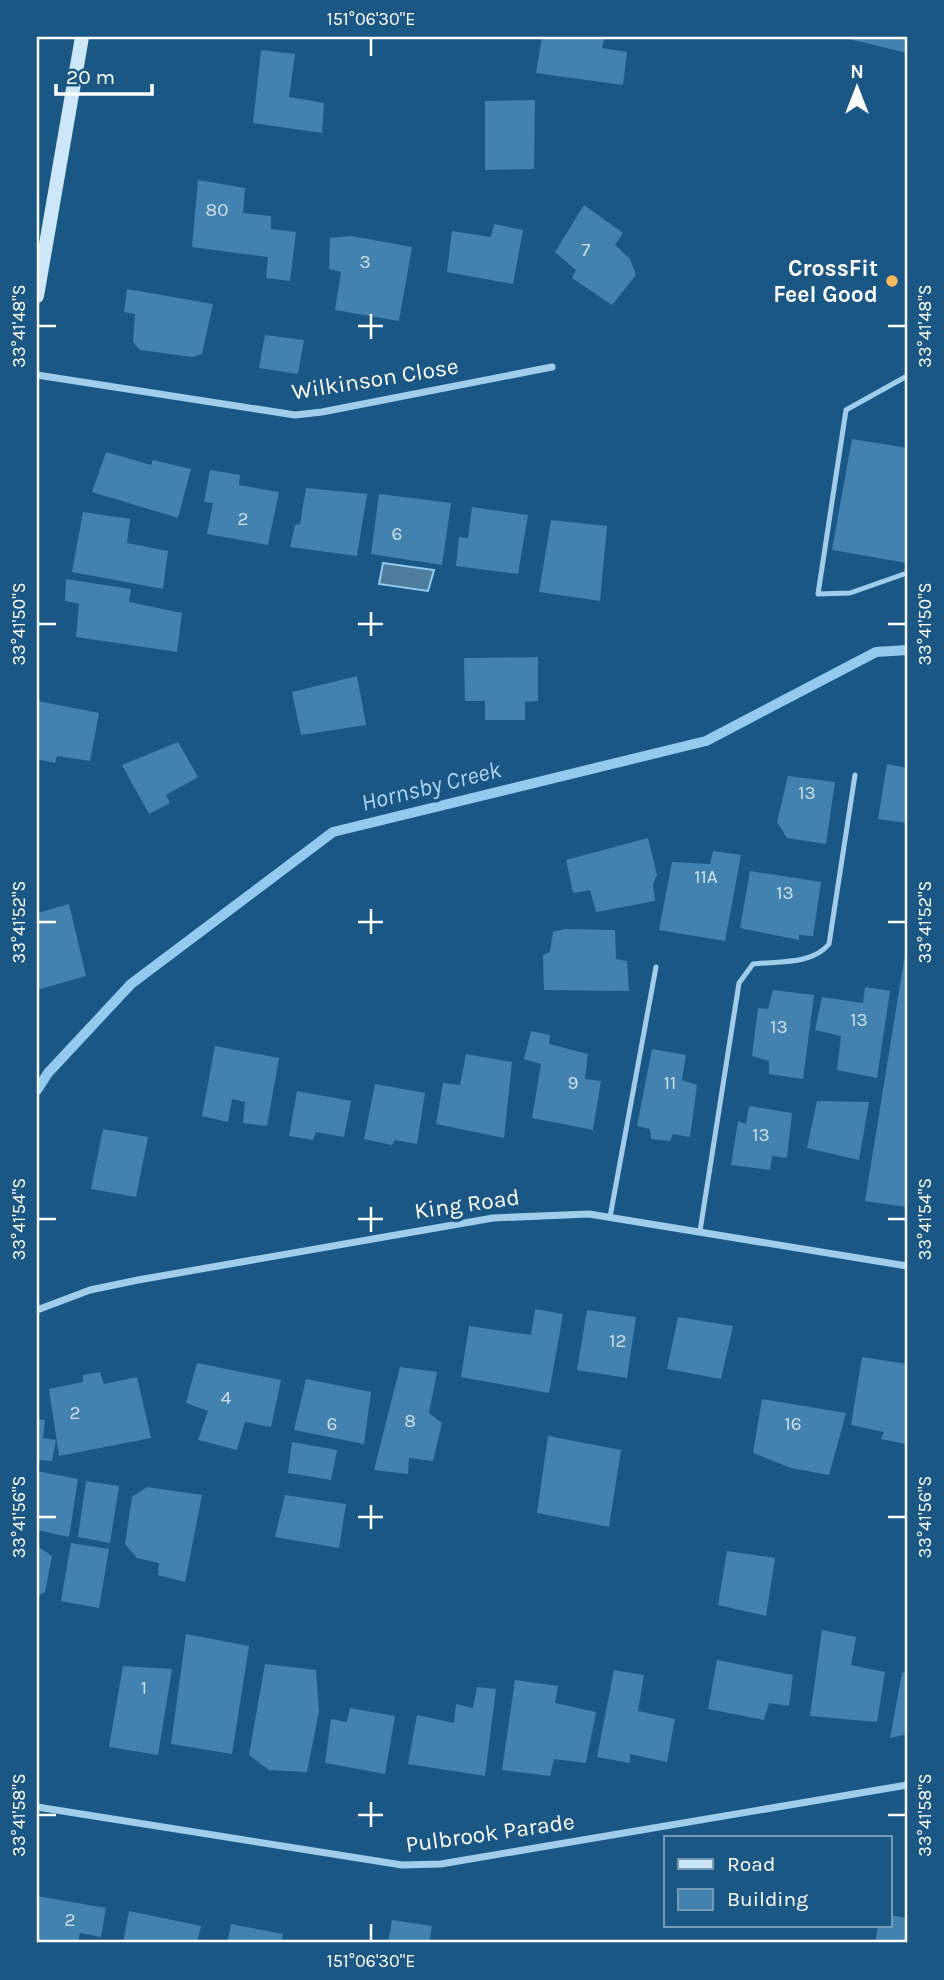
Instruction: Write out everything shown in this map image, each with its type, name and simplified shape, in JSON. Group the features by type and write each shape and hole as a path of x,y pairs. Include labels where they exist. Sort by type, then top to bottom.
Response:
{"main road":[{"path":"37,296 82,37"}],"street":[{"name":"Wilkinson Close","path":"37,374 295,415 323,412 552,367"},
{"name":"King Road","path":"37,1310 111,1286 493,1217 541,1213 610,1217 907,1266"},
{"name":"Pulbrook Parade","path":"37,1807 402,1865 441,1864 907,1785"}],"lane":[{"path":"907,376 846,410 818,594 850,593 907,573"},
{"path":"700,1231 739,983 753,964 811,958 822,953 829,944 855,775"},
{"path":"610,1217 656,967"}],"water":[{"path":"383,563 434,570 428,591 379,584"}],"building":[{"path":"542,37 605,37 602,48 627,52 623,85 536,73"},
{"path":"907,37 907,53 849,39"},
{"path":"261,50 295,54 289,97 324,103 322,133 253,123"},
{"path":"535,100 534,169 485,170 485,101"},
{"path":"198,180 245,188 243,213 271,216 271,229 296,232 290,281 266,278 268,257 192,247"},
{"path":"584,205 623,233 615,245 630,259 636,275 612,305 572,278 576,270 555,252"},
{"path":"494,224 523,230 513,284 447,272 452,231 491,237"},
{"path":"351,236 412,247 399,321 335,310 341,272 329,269 330,238"},
{"path":"127,289 213,304 202,354 192,357 140,350 133,342 135,314 124,312"},
{"path":"265,335 304,340 298,374 259,368"},
{"path":"852,439 907,448 907,563 832,550"},
{"path":"106,452 151,465 153,460 191,469 178,518 92,492"},
{"path":"210,470 240,475 239,485 279,492 268,545 207,534 213,503 204,502"},
{"path":"306,488 367,494 357,556 290,547 295,525 300,524"},
{"path":"379,494 451,503 442,565 371,554"},
{"path":"472,507 528,515 518,574 456,566 459,537 468,538"},
{"path":"83,512 130,519 127,543 168,551 163,589 72,572"},
{"path":"551,520 607,526 600,601 539,592"},
{"path":"66,579 131,589 129,602 182,613 177,652 76,637 79,604 65,601"},
{"path":"538,657 538,701 525,702 525,720 485,720 485,701 465,701 464,658"},
{"path":"357,676 366,725 301,735 292,692"},
{"path":"38,701 99,713 90,761 57,756 55,763 37,759"},
{"path":"178,742 198,777 166,795 170,803 149,814 122,765"},
{"path":"887,764 907,768 907,823 878,819"},
{"path":"788,776 835,782 826,844 787,838 777,822"},
{"path":"648,838 657,875 653,884 655,901 596,912 590,890 573,893 566,860"},
{"path":"713,851 741,855 725,941 659,930 672,862 710,864"},
{"path":"750,871 821,882 813,936 799,935 799,940 740,928"},
{"path":"69,904 86,976 37,990 37,913"},
{"path":"564,929 615,930 616,959 627,961 629,991 544,990 543,955 550,952 553,932"},
{"path":"907,948 907,1207 865,1201"},
{"path":"865,987 890,991 877,1078 837,1070 841,1036 815,1030 822,997 863,1003"},
{"path":"773,990 814,995 803,1079 769,1074 769,1061 752,1056 758,1008 768,1009"},
{"path":"531,1031 550,1035 549,1044 588,1054 585,1079 601,1081 593,1130 532,1118 541,1064 524,1059"},
{"path":"215,1046 279,1058 267,1126 243,1123 245,1102 232,1099 228,1122 202,1116"},
{"path":"652,1049 686,1055 682,1080 697,1085 690,1137 673,1134 670,1141 651,1139 650,1129 637,1126"},
{"path":"466,1054 512,1062 504,1138 436,1124 443,1083 460,1085"},
{"path":"375,1084 425,1093 417,1144 395,1140 392,1145 364,1139"},
{"path":"297,1091 351,1101 344,1137 316,1132 313,1140 289,1136"},
{"path":"817,1101 869,1102 859,1160 807,1148"},
{"path":"749,1106 792,1113 787,1158 772,1156 770,1170 731,1165 738,1121 746,1124"},
{"path":"103,1129 148,1137 136,1197 91,1189"},
{"path":"535,1309 563,1314 549,1393 461,1377 469,1326 531,1335"},
{"path":"587,1310 636,1317 627,1378 577,1370"},
{"path":"678,1317 733,1326 721,1379 667,1369"},
{"path":"862,1357 907,1364 906,1444 881,1439 884,1432 851,1425"},
{"path":"197,1363 281,1380 271,1427 245,1422 237,1450 198,1440 208,1411 186,1403"},
{"path":"400,1367 437,1372 429,1413 442,1423 433,1461 409,1458 408,1474 374,1470"},
{"path":"100,1372 104,1384 137,1377 151,1438 59,1456 49,1389 83,1382 83,1375"},
{"path":"306,1379 371,1392 364,1444 294,1430"},
{"path":"762,1399 846,1413 829,1475 791,1468 753,1453"},
{"path":"37,1419 45,1420 43,1438 56,1440 52,1461 37,1460"},
{"path":"548,1436 621,1450 609,1527 537,1513"},
{"path":"292,1442 337,1450 331,1480 288,1473"},
{"path":"37,1471 78,1479 69,1537 37,1530"},
{"path":"86,1481 119,1486 110,1543 78,1537"},
{"path":"147,1487 202,1495 185,1582 158,1575 159,1563 137,1558 125,1544 132,1497"},
{"path":"285,1495 346,1504 339,1548 275,1537"},
{"path":"71,1543 109,1549 99,1608 61,1601"},
{"path":"37,1546 52,1556 45,1592 37,1596"},
{"path":"727,1551 775,1558 766,1616 718,1605"},
{"path":"822,1630 856,1637 851,1665 885,1672 877,1722 810,1716"},
{"path":"186,1634 249,1646 232,1754 171,1744"},
{"path":"717,1660 793,1675 789,1706 769,1703 764,1720 708,1709"},
{"path":"265,1664 316,1670 319,1711 307,1772 269,1770 249,1755"},
{"path":"123,1666 172,1669 158,1755 109,1747"},
{"path":"614,1670 644,1675 638,1711 675,1719 667,1762 630,1754 630,1763 597,1757"},
{"path":"907,1672 907,1734 890,1738 902,1673"},
{"path":"515,1680 558,1686 555,1703 596,1712 586,1763 554,1759 550,1776 502,1770"},
{"path":"477,1687 496,1689 485,1776 408,1764 417,1715 454,1723 456,1704 473,1708"},
{"path":"350,1708 395,1716 385,1774 325,1763 331,1719 347,1722"},
{"path":"37,1896 106,1908 101,1937 80,1933 78,1943 37,1943"},
{"path":"129,1911 201,1926 197,1943 123,1943"},
{"path":"892,1915 907,1918 907,1943 875,1943 878,1927 892,1927"},
{"path":"392,1920 432,1926 429,1943 388,1943"},
{"path":"231,1924 283,1934 281,1943 227,1943"}],"waterway":[{"name":"Hornsby Creek","path":"37,1090 48,1073 131,984 333,832 706,741 876,652 907,650"}],"place":[{"name":"CrossFit Feel Good","path":"892,281"}]}
